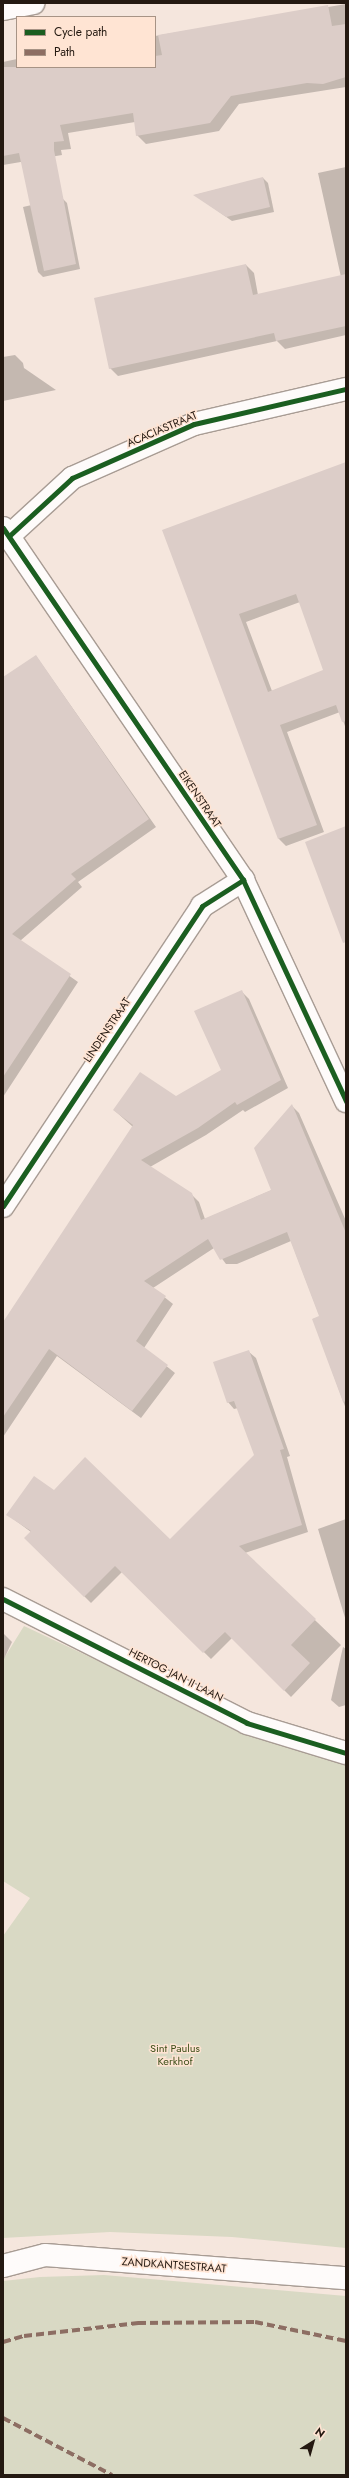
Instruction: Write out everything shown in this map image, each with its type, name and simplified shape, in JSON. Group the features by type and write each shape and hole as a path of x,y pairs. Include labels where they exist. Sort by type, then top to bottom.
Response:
{"street":[{"path":"3,9 33,3"},
{"name":"ACACIASTRAAT","path":"6,532 72,478 194,424 346,390"},
{"name":"EIKENSTRAAT","path":"6,532 243,880 346,1101"},
{"name":"LINDENSTRAAT","path":"3,1206 202,906 243,880"},
{"name":"HERTOG JAN II LAAN","path":"3,1599 247,1723 346,1753"},
{"name":"ZANDKANTSESTRAAT","path":"3,2266 45,2255 346,2278"}],"green space":[{"name":"Sint Paulus Kerkhof","path":"24,1626 254,1734 346,1765 346,2248 232,2237 110,2232 3,2238 3,1936 30,1898 3,1881 3,1660"},
{"path":"104,2275 346,2296 346,2475 3,2475 3,2281 40,2277"}],"building":[{"path":"328,5 332,26 346,24 346,77 323,84 307,83 231,96 210,123 136,136 133,113 60,125 64,141 54,142 54,150 76,264 44,271 19,153 3,156 3,67 156,68 156,56 162,55 158,35"},
{"path":"263,177 270,207 226,217 193,195"},
{"path":"246,264 253,295 346,274 346,326 276,341 274,333 109,369 94,298"},
{"path":"346,462 346,721 342,722 336,705 280,725 317,825 278,839 162,530","holes":["296,594 323,670 268,692 239,614"]},
{"path":"36,655 149,819 71,874 76,879 12,934 71,974 3,1077 3,677"},
{"path":"346,826 346,942 343,943 305,842"},
{"path":"242,990 281,1080 237,1105 235,1102 198,1128 141,1160 192,1193 201,1220 271,1190 254,1148 292,1104 346,1233 346,1401 343,1402 312,1319 319,1316 287,1232 220,1260 208,1239 144,1281 166,1296 136,1341 168,1365 132,1411 49,1349 3,1417 3,1322 133,1125 113,1110 140,1072 176,1096 221,1070 194,1011"},
{"path":"249,1350 284,1449 280,1450 302,1525 239,1546 316,1619 291,1645 310,1663 284,1691 225,1632 203,1653 115,1566 84,1597 24,1538 31,1531 6,1515 34,1476 54,1490 85,1457 170,1539 254,1455 234,1401 227,1403 213,1362"}],"marked path":[{"path":"3,2342 24,2336 138,2323 255,2322 346,2341"},
{"path":"3,2418 112,2475"}],"cycle path":[{"path":"9,536 72,478 194,424 346,389"},
{"path":"3,528 243,880 346,1101"},
{"path":"3,1206 202,906 243,880"},
{"path":"3,1599 247,1723 346,1753"}]}
